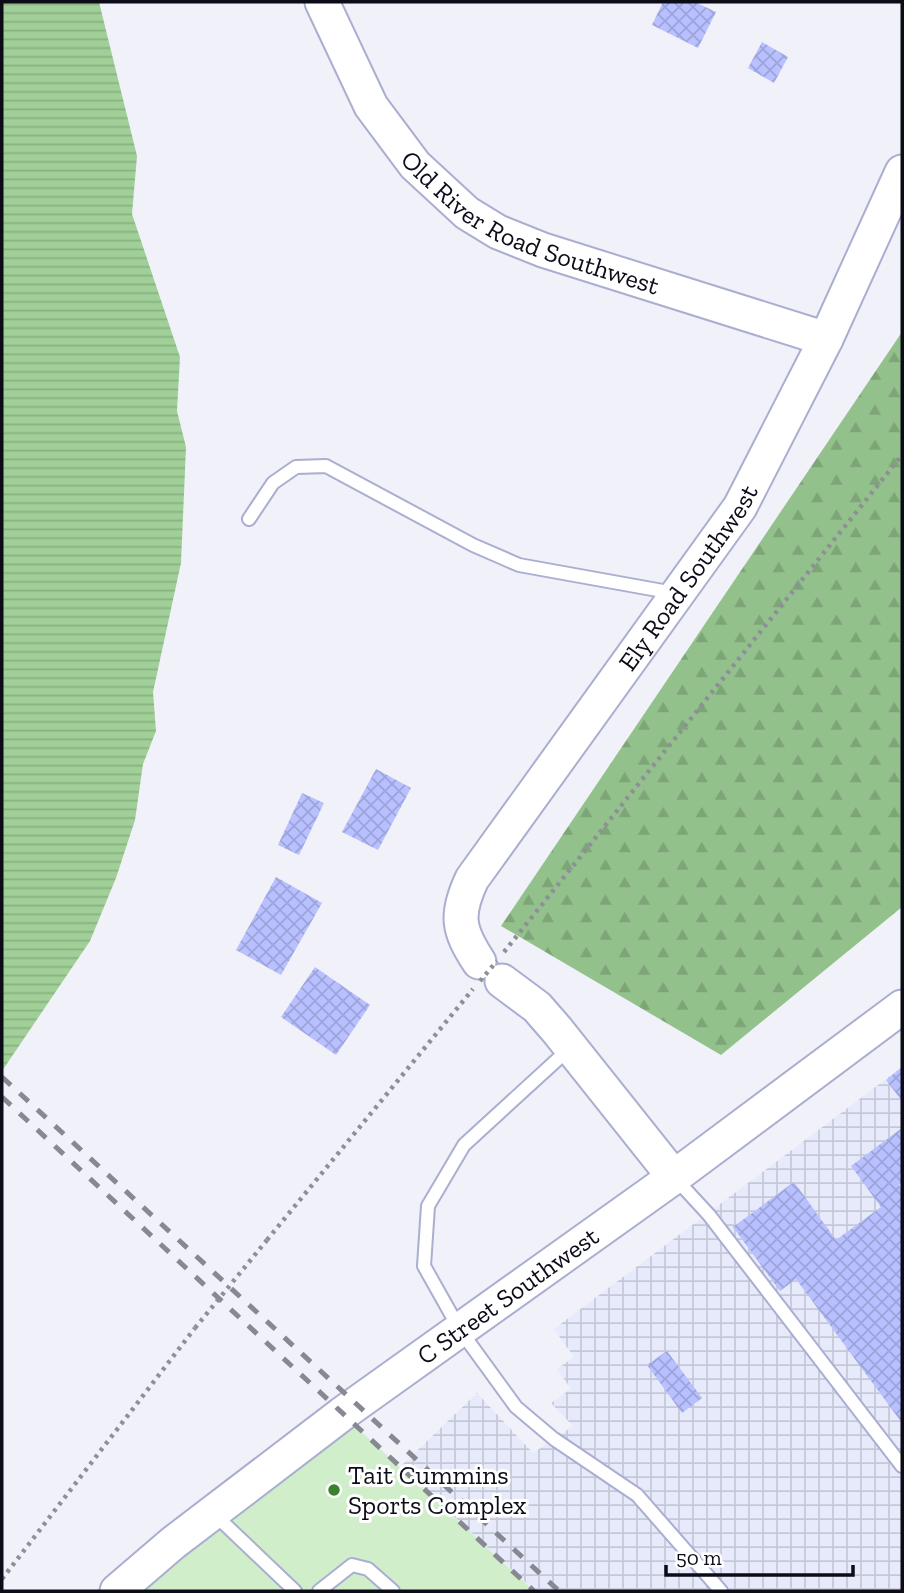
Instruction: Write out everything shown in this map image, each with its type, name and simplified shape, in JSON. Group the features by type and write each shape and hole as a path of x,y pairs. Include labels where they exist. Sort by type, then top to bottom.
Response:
{"street":[{"name":"Old River Road Southwest","path":"322,2 371,106 415,164 467,213 498,232 543,250 826,339"},
{"name":"Ely Road Southwest","path":"674,1177 537,1007 490,971 461,929 464,895 472,879 740,507 826,339 902,172"},
{"name":"C Street Southwest","path":"117,1591 212,1513 342,1414 674,1177 902,1007"}],"lane":[{"path":"248,519 273,483 296,467 326,466 473,545 519,565 678,594"},
{"path":"571,1047 464,1145 428,1206 424,1266 460,1330 516,1407 554,1439 637,1495 721,1591"},
{"path":"674,1177 709,1215 902,1466"},
{"path":"212,1513 295,1591"},
{"path":"320,1591 352,1565 368,1569 393,1591"}],"path":[{"path":"2,1579 195,1328 490,971 902,455"}],"shaded area":[{"path":"2,2 99,2 137,156 132,214 180,357 177,411 186,447 181,563 153,692 156,731 143,764 135,820 116,878 90,941 2,1071"},
{"path":"902,1067 902,1591 535,1591 400,1467 477,1393 533,1453 573,1426 551,1403 571,1389 557,1369 574,1357 554,1329"},
{"name":"Tait Cummins Sports Complex","path":"342,1414 534,1591 117,1591"}],"green space":[{"path":"902,332 902,907 721,1055 501,926"}],"building":[{"path":"663,2 695,2 716,12 698,48 652,25"},
{"path":"762,42 788,57 774,83 748,68"},
{"path":"376,769 411,788 378,850 342,832"},
{"path":"302,793 324,803 299,855 278,845"},
{"path":"276,877 322,903 281,975 236,950"},
{"path":"315,967 370,1005 336,1055 281,1017"},
{"path":"902,1067 902,1101 886,1080"},
{"path":"902,1128 902,1183 899,1185 902,1190 902,1423 796,1279 780,1291 733,1227 794,1182 836,1240 881,1207 851,1166"},
{"path":"667,1351 702,1398 682,1413 647,1365"}],"railway":[{"path":"2,1077 559,1591"},
{"path":"2,1097 534,1591"}],"place":[{"name":"Tait Cummins Sports Complex","path":"334,1490"}]}
